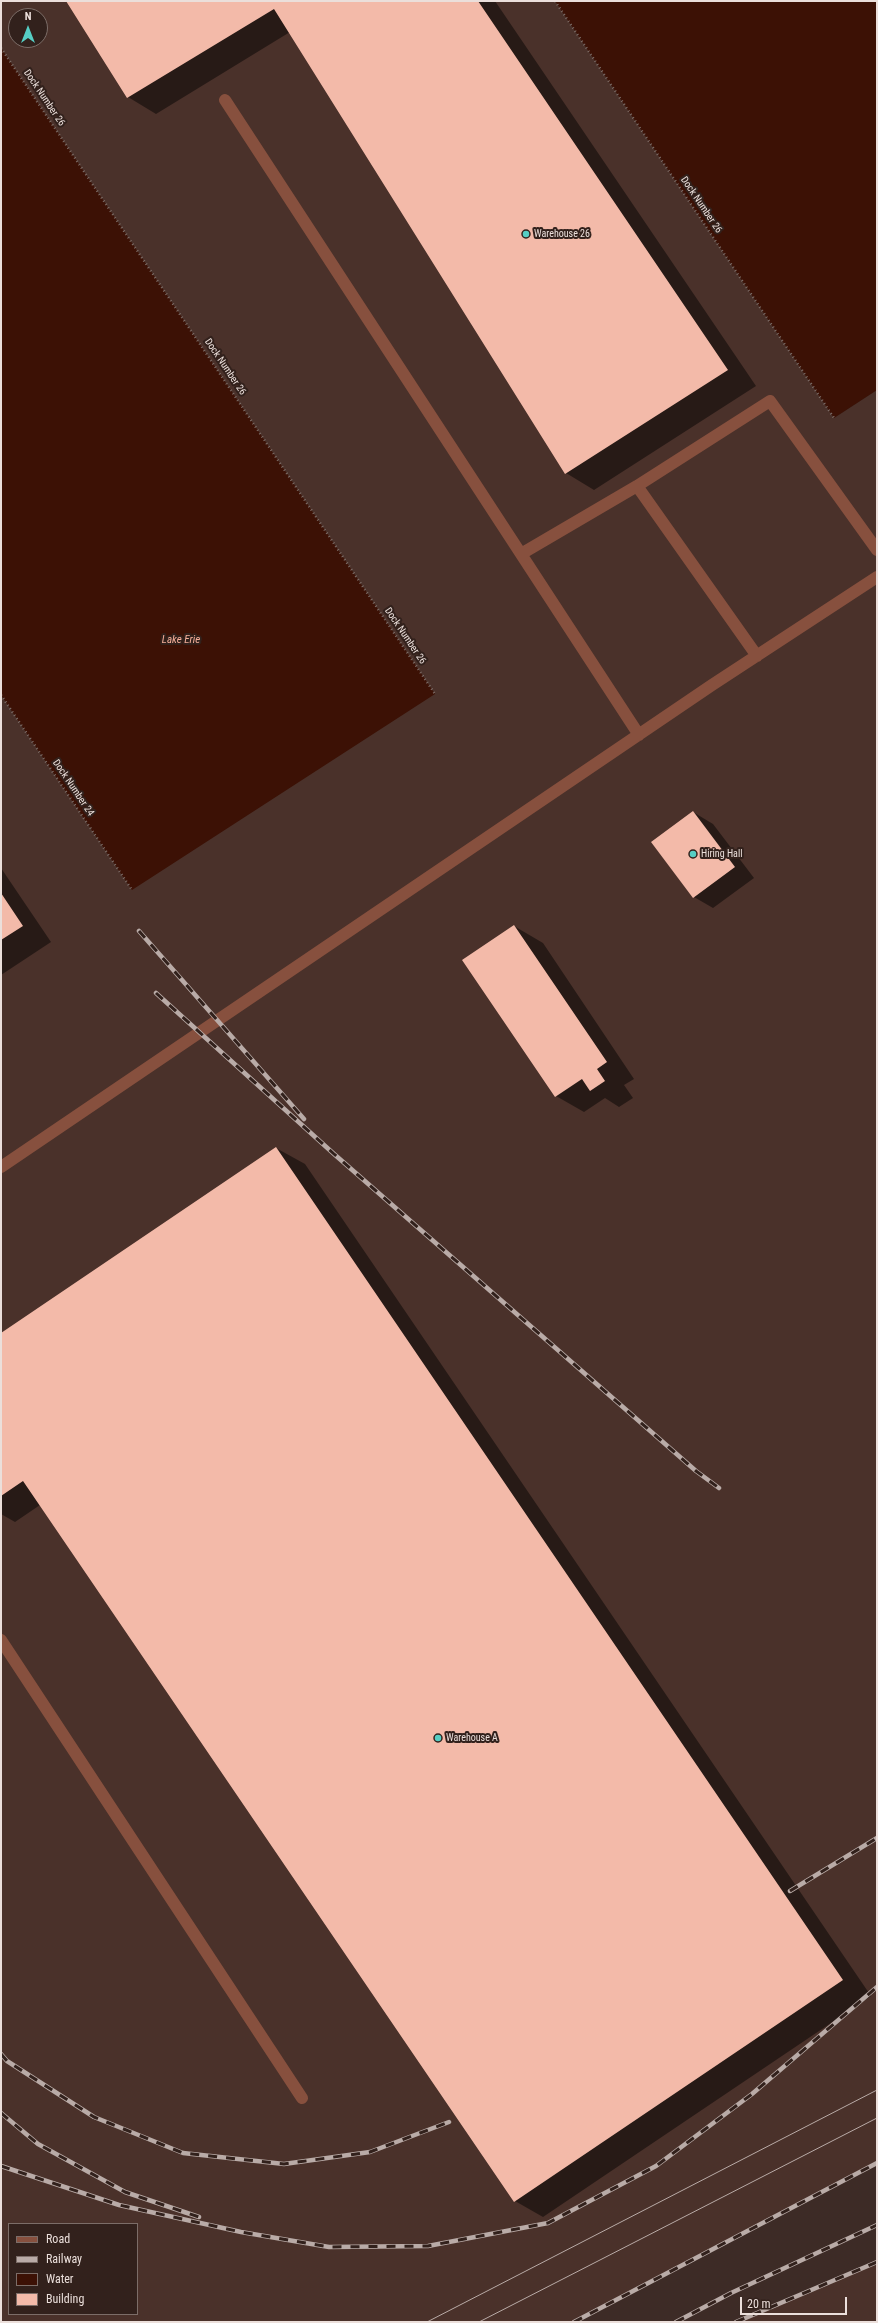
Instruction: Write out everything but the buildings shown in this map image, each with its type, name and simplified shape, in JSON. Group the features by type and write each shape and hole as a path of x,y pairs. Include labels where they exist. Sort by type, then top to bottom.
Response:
{"lane":[{"path":"225,100 639,735"},
{"path":"521,554 637,486 770,401 877,550"},
{"path":"637,486 757,656"},
{"path":"1,1167 639,735 877,576"},
{"path":"1,1640 302,2098"}],"path":[{"name":"Dock Number 26","path":"555,1 834,418"},
{"name":"Dock Number 26","path":"1,48 435,694"},
{"name":"Dock Number 24","path":"1,694 132,890"}],"shaded area":[{"path":"1,1 555,1 834,418 877,390 877,2163 574,2322 1,2322 1,695 132,890 1,48"},
{"path":"877,2262 877,2322 736,2322 745,2318"}],"water":[{"path":"555,1 877,1 877,390 834,418"},
{"name":"Lake Erie","path":"1,48 435,694 132,890 1,695"}],"tram line":[{"path":"427,2322 877,2090"},
{"path":"479,2322 877,2118"}],"railway":[{"path":"139,931 304,1119"},
{"path":"156,993 334,1154 696,1471 719,1488"},
{"path":"790,1891 877,1838"},
{"path":"1,2166 119,2205 241,2232 329,2247 428,2246 548,2223 656,2166 752,2094 877,1987"},
{"path":"1,2054 7,2061 94,2117 183,2153 284,2164 370,2152 449,2122"},
{"path":"1,2113 38,2144 125,2192 199,2217"},
{"path":"574,2322 877,2163"},
{"path":"676,2322 731,2293 877,2225"},
{"path":"736,2322 877,2262"}],"place":[{"name":"Warehouse 26","path":"526,234"},
{"name":"Hiring Hall","path":"693,854"},
{"name":"Warehouse A","path":"438,1738"}]}
